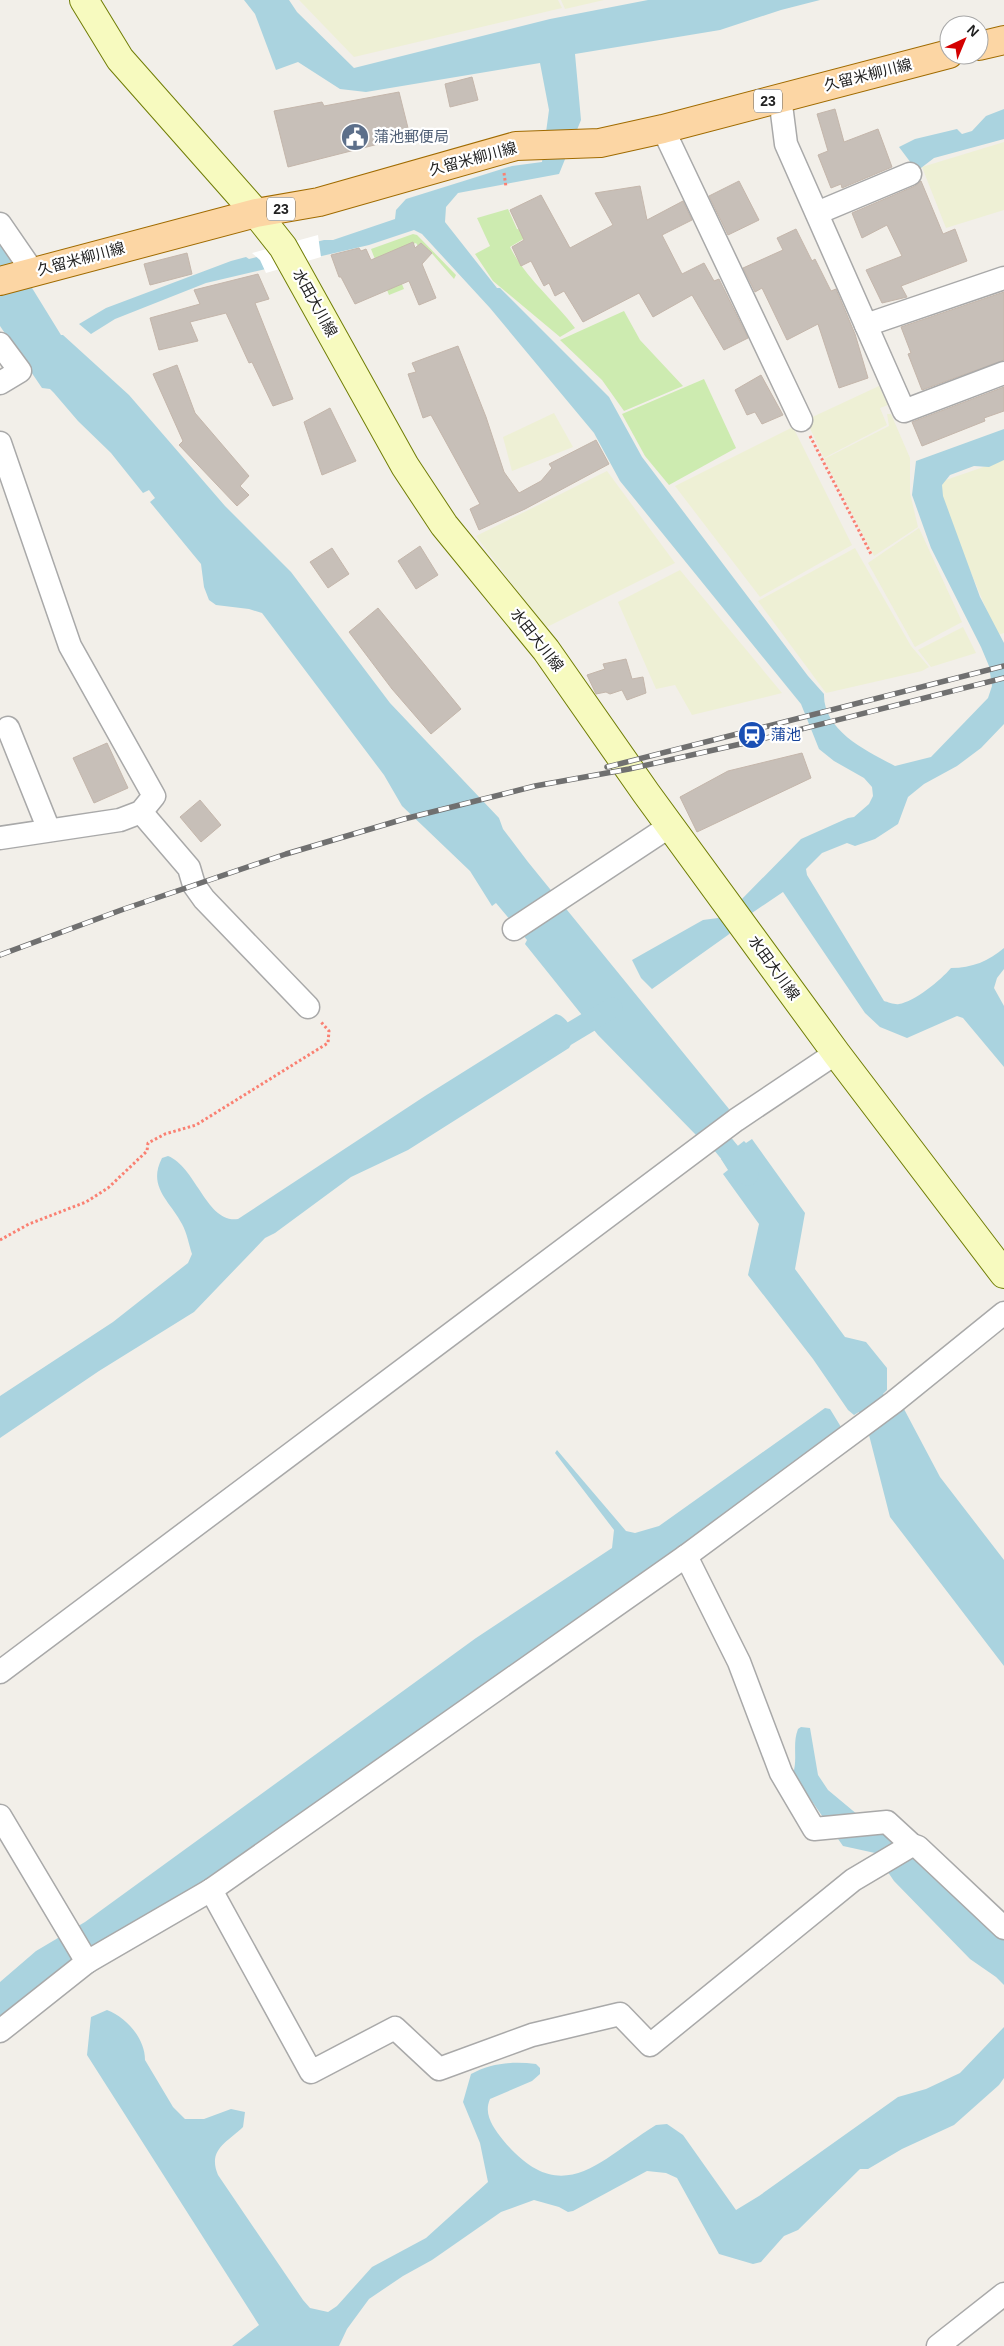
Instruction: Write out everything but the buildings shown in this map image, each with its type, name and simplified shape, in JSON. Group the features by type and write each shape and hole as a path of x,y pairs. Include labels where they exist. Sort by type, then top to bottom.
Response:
{"main road":[{"name":"水田大川線","path":"84,0 120,59 256,213 288,256 405,466 444,526 546,650 670,826 836,1053 1004,1274"},
{"path":"989,44 1004,40"},
{"name":"久留米柳川線","path":"0,280 256,213 319,202 516,146 600,143 663,129 939,57"}],"street":[{"path":"780,97 786,144 904,411 1004,373"},
{"path":"663,129 801,420"},
{"path":"817,213 910,174"},
{"path":"0,224 31,273"},
{"path":"866,325 1004,278"},
{"path":"0,344 20,371 0,383"},
{"path":"0,443 70,646 154,796 141,812 120,820 0,838"},
{"path":"8,728 49,830"},
{"path":"141,812 189,868 194,885 204,899 308,1007"},
{"path":"514,929 670,826"},
{"path":"0,1672 736,1120 836,1053"},
{"path":"0,2031 87,1962 210,1890 686,1556 894,1402 1004,1313"},
{"path":"686,1556 739,1662 781,1773 814,1829 887,1822 912,1845 918,1846 1004,1928"},
{"path":"0,1816 87,1962"},
{"path":"210,1890 311,2072 395,2028 439,2069 532,2035 620,2014 650,2045 853,1880 912,1845"},
{"path":"938,2346 1004,2294"}],"path":[{"path":"801,420 871,554"},
{"path":"0,1240 29,1224 86,1202 108,1188 147,1151 148,1143 165,1134 196,1124 328,1043 329,1031 308,1007"}],"green space":[{"path":"299,0 558,0 562,8 354,57"},
{"path":"561,0 604,0 565,9"},
{"path":"1004,142 1004,210 946,228 922,167"},
{"path":"508,209 517,229 535,232 510,247 532,279 575,328 560,337 493,281 475,254 490,246 477,218"},
{"path":"413,234 417,235 456,275 454,279 428,249 422,252 416,243 389,253 404,289 389,295 371,249"},
{"path":"624,311 640,340 683,386 624,411 602,380 560,340"},
{"path":"704,379 736,448 669,485 645,456 622,414"},
{"path":"879,386 888,405 880,408 887,425 824,458 806,420"},
{"path":"554,413 573,447 512,471 503,437"},
{"path":"887,414 891,414 910,458 910,493 918,527 874,556 824,459 889,426"},
{"path":"793,427 852,545 760,597 675,486"},
{"path":"1004,460 1004,633 997,635 934,484"},
{"path":"607,471 675,563 545,628 476,536"},
{"path":"919,528 962,622 915,647 868,563"},
{"path":"855,548 911,646 929,667 922,671 826,693 758,601"},
{"path":"680,570 782,693 692,715 675,685 656,689 618,602"},
{"path":"963,627 976,653 931,667 918,650"}],"water":[{"path":"244,0 289,0 297,12 354,68 550,19 648,0 820,0 781,10 720,30 575,54 581,120 559,174 458,193 446,207 445,222 497,288 500,288 609,397 642,457 808,676 824,694 826,707 831,719 839,729 872,754 895,766 931,757 988,698 992,686 989,666 931,548 912,495 916,461 1004,429 1004,460 989,467 974,466 950,475 942,485 943,496 980,597 1004,643 1004,724 981,748 957,766 924,784 908,797 898,824 875,839 855,846 847,843 822,853 806,869 807,875 884,1001 899,1004 912,999 927,990 951,968 966,967 980,963 1004,948 1004,969 997,978 994,988 1004,1006 1004,1067 963,1018 957,1016 907,1038 880,1027 865,1013 783,892 749,915 728,935 652,989 641,978 632,960 703,920 718,918 741,900 801,839 854,817 869,804 873,796 872,787 864,778 834,761 819,749 801,704 620,481 594,433 490,308 422,234 414,230 369,245 206,283 115,319 91,334 79,324 106,308 231,261 246,257 249,259 324,240 333,240 395,219 396,210 406,199 512,166 542,162 549,110 540,63 366,92 340,89 298,62 276,70 255,14"},
{"path":"1004,109 1004,139 934,158 917,171 899,147 915,139 957,129 962,134 972,131 986,116"},
{"path":"0,236 61,335 129,395 225,506 291,572 390,703 499,818 503,829 528,862 729,1109 726,1117 696,1135 598,1035 525,944 527,940 496,903 492,906 470,871 402,806 384,775 262,613 249,609 216,605 209,600 204,587 201,564 150,502 155,498 149,490 143,493 111,453 78,421 54,393 50,389 42,388 0,326"},
{"path":"556,1014 566,1020 570,1027 574,1039 569,1048 408,1150 351,1177 275,1233 265,1238 194,1312 99,1371 0,1438 0,1396 113,1322 188,1263 192,1254 185,1231 159,1186 157,1177 162,1158 168,1156 178,1162 218,1213 227,1218 238,1219 425,1096"},
{"path":"752,1139 805,1213 795,1269 845,1337 866,1342 887,1368 887,1390 883,1394 897,1414 904,1409 940,1477 1004,1560 1004,1666 890,1517 869,1435 874,1430 859,1412 854,1415 848,1410 813,1359 748,1275 759,1224 723,1174 728,1170 721,1159 744,1141 746,1143"},
{"path":"825,1408 830,1409 841,1427 583,1620 0,2029 0,1982 36,1951 85,1922 476,1638 612,1548 614,1530 555,1453 557,1450 626,1531 635,1533 659,1526"},
{"path":"801,1727 810,1728 818,1775 828,1790 864,1820 900,1842 1004,1940 1004,1985 970,1959 894,1881 875,1853 843,1846 793,1774 796,1735"},
{"path":"107,2010 121,2018 133,2029 142,2044 145,2060 173,2107 185,2119 204,2119 231,2109 245,2112 243,2127 217,2152 215,2166 218,2175 303,2300 310,2308 328,2312 337,2306 372,2267 426,2238 488,2182 480,2143 463,2102 471,2074 486,2067 519,2063 536,2064 540,2068 540,2074 532,2081 490,2099 488,2110 490,2121 503,2140 524,2161 544,2173 562,2176 580,2172 598,2164 656,2125 667,2124 683,2135 736,2210 759,2196 898,2097 926,2089 960,2073 1004,2027 1004,2078 999,2085 954,2125 902,2149 868,2169 860,2169 798,2230 784,2236 761,2262 753,2264 719,2254 677,2178 666,2173 647,2171 573,2211 568,2212 559,2207 534,2200 501,2212 432,2260 403,2276 369,2299 347,2329 339,2346 232,2346 259,2325 87,2055 91,2017"}],"pier":[{"path":"318,235 321,257 266,273 260,260 252,253"}],"waterway":[{"path":"547,1047 612,1008"},
{"path":"704,1121 748,1175"}],"railway":[{"path":"607,767 1004,666"},
{"path":"0,955 124,909 286,854 404,819 535,786 629,769 754,741 1004,678"}],"place":[{"name":"蒲池郵便局","path":"355,137"},
{"name":"蒲池","path":"752,735"}]}
